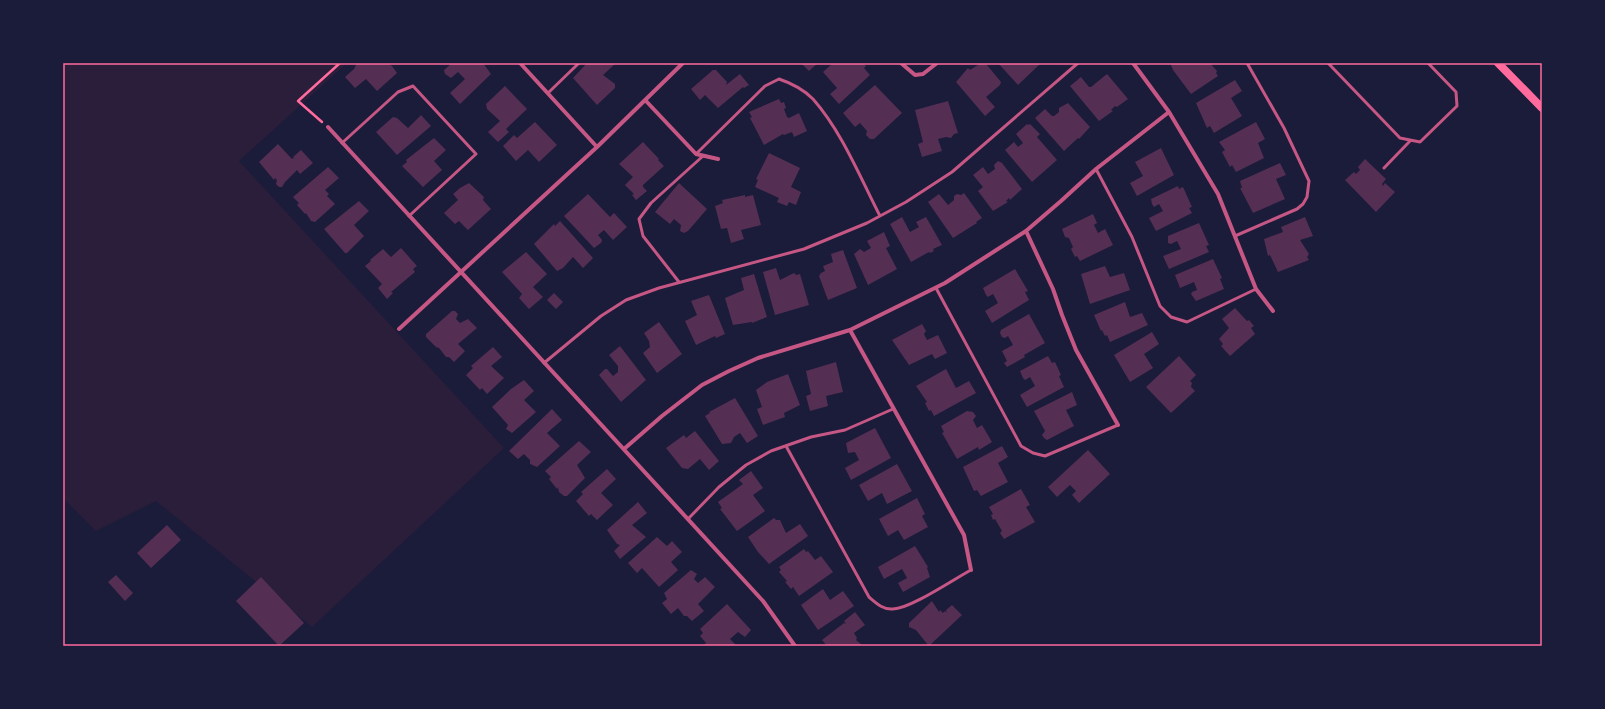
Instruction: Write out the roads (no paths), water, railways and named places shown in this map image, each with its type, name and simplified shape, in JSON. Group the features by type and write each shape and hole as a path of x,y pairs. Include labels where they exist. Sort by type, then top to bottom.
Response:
{"main road":[{"path":"1498,63 1542,108"}],"street":[{"path":"520,63 597,147"},
{"path":"399,329 597,147 646,101 683,63"},
{"path":"901,63 916,75 923,74 937,63"},
{"path":"1133,63 1168,112 1218,194 1256,289 1272,312"},
{"path":"646,101 696,154 718,159"},
{"path":"624,449 662,416 702,385 729,371 758,358 850,330 936,288 1026,231 1062,202 1096,169 1168,112"},
{"path":"328,128 763,602 795,646"},
{"path":"1026,231 1053,289 1076,350 1118,425"},
{"path":"850,330 964,535 971,570"}],"lane":[{"path":"548,93 579,63"},
{"path":"544,363 601,316 620,304 658,288 804,249 880,216 906,202 952,172 1078,63"},
{"path":"1235,236 1297,209 1303,204 1307,197 1310,181 1284,128 1247,63"},
{"path":"1328,63 1400,138 1420,142 1457,106 1456,92 1428,63"},
{"path":"696,154 765,86 779,79 794,84 812,98 833,126 880,216"},
{"path":"342,143 398,92 413,86 476,154 409,216"},
{"path":"1384,168 1410,141"},
{"path":"679,282 643,236 639,219 651,203 703,156"},
{"path":"1096,169 1132,238 1160,306 1171,317 1187,322 1256,289"},
{"path":"936,288 1021,446 1033,453 1045,456 1118,425"},
{"path":"688,519 719,487 746,466 771,451 811,437 845,430 893,409"},
{"path":"786,446 869,596 878,605 892,610 906,606 971,570"}]}
